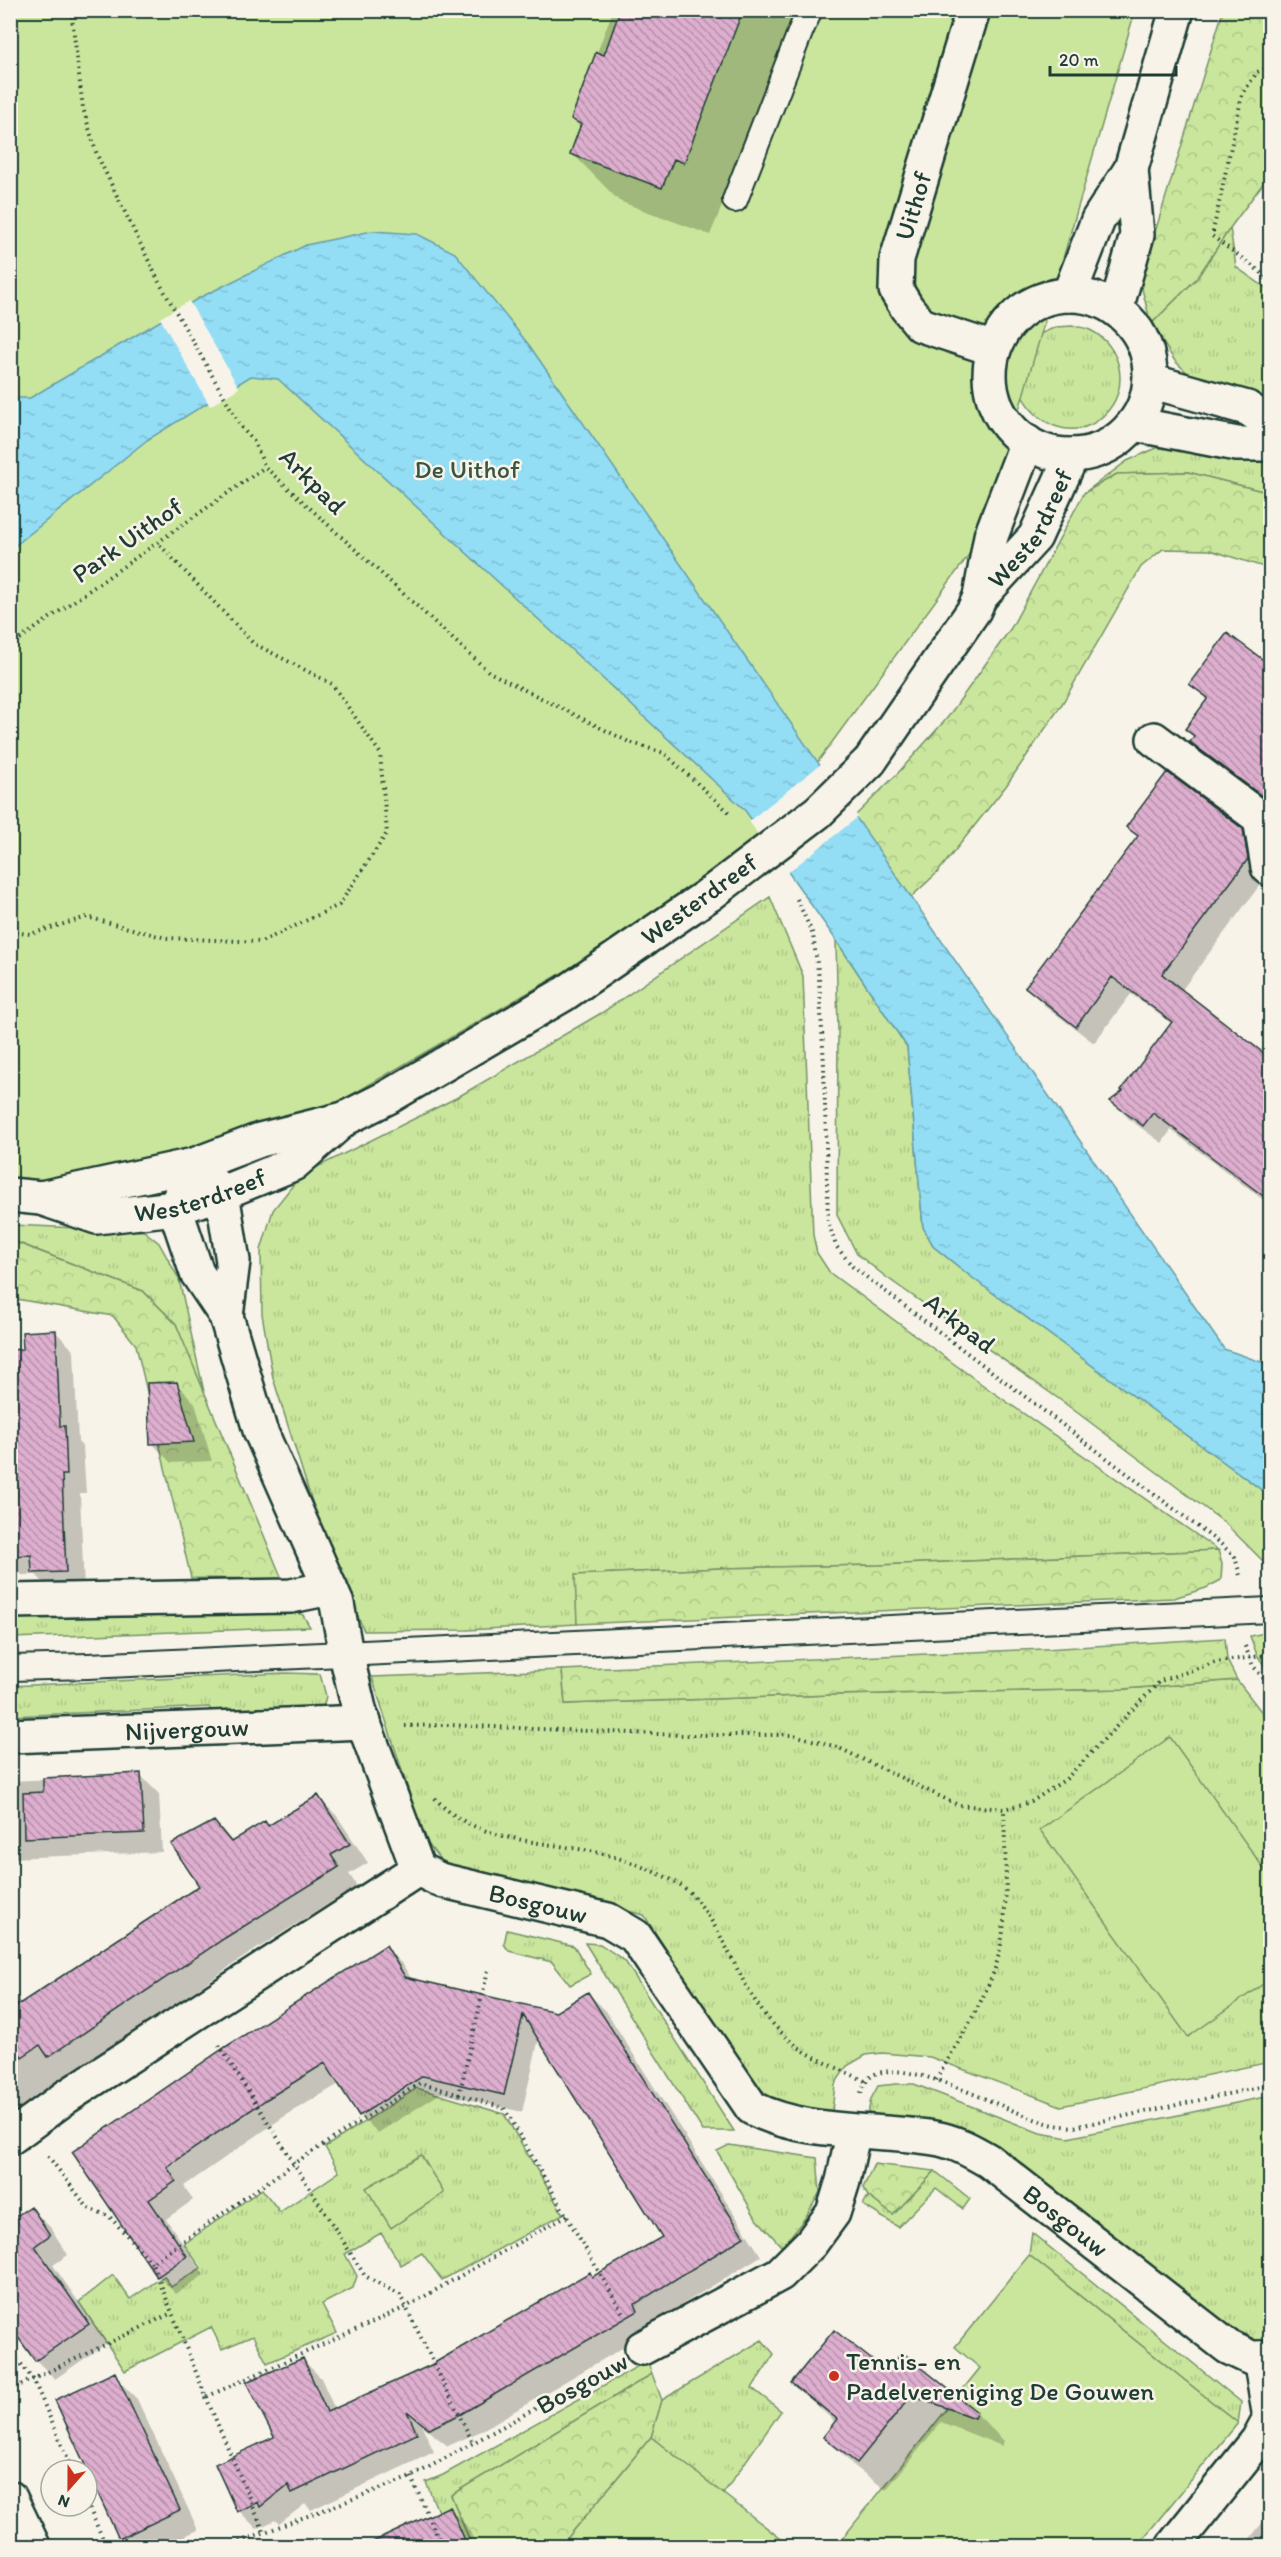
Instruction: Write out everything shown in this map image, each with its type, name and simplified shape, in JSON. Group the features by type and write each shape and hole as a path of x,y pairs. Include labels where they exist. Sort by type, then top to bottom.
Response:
{"street":[{"name":"Uithof","path":"973,10 897,259 897,290 907,308 921,325 993,349"},
{"path":"1069,295 1098,220 1131,169 1178,10"},
{"path":"1116,309 1137,236 1131,169"},
{"path":"1069,295 1094,298 1116,309 1131,323 1142,340 1149,360 1150,381 1148,396 1134,424 1117,440 1095,452 1072,455 1048,452 1027,442 1010,429 998,411 991,391 989,369 993,349 1005,327 1023,309 1045,298 1069,295"},
{"path":"1150,381 1247,408 1270,423"},
{"path":"1134,424 1237,444 1270,444"},
{"name":"Westerdreef","path":"26,1196 194,1165 260,1140 344,1119 388,1097 564,994 710,894 818,812 870,761 974,610 980,597 991,536 1027,442"},
{"name":"Westerdreef","path":"980,597 1035,537 1072,455"},
{"path":"1154,739 1260,818 1270,869"},
{"name":"Westerdreef","path":"26,1196 97,1217 175,1208 222,1194 293,1164 344,1119"},
{"path":"18,2133 66,2097 418,1869 366,1727 346,1653 337,1604 260,1430 226,1316 197,1273 175,1208 194,1165 222,1194 233,1262 226,1316"},
{"path":"10,1602 291,1596 330,1588"},
{"name":"Nijvergouw","path":"10,1736 253,1728 366,1727"},
{"name":"Bosgouw","path":"418,1869 440,1880 608,1920 635,1936 752,2108 772,2118 850,2132 935,2138 970,2150 989,2161 1228,2347 1251,2358 1265,2358 1270,2418 1267,2425 1258,2440 1173,2547"},
{"name":"Bosgouw","path":"642,2348 780,2274 811,2242 833,2213 851,2144 850,2132"},
{"path":"10,2498 33,2547"}],"lane":[{"path":"735,200 810,10"},
{"path":"10,1668 1270,1610"}],"path":[{"name":"Arkpad","path":"71,11 83,108 97,155 159,282 242,428 254,442 265,467 489,672 629,742 664,753 732,815"},
{"path":"1270,67 1257,72 1242,94 1212,236 1270,279"},
{"name":"Park Uithof","path":"10,646 265,467"},
{"path":"10,932 31,934 87,917 166,938 261,942 339,905 387,833 380,753 332,684 253,643 157,542"},
{"name":"Arkpad","path":"797,899 813,935 819,978 828,1221 836,1246 853,1267 1235,1557 1241,1580 1240,1613 1249,1658 1270,1686"},
{"path":"366,1727 447,1725 683,1736 794,1735 837,1747 958,1804 1004,1809 1031,1802 1066,1779 1160,1681 1216,1662 1262,1656 1270,1661"},
{"path":"936,2080 977,2011 994,1972 1000,1945 1006,1894 1004,1809"},
{"path":"459,2095 488,1970"},
{"path":"197,2014 236,2070 364,2276 400,2295 473,2443"},
{"path":"850,2132 852,2115 865,2081 878,2073 901,2073 936,2080 1047,2124 1074,2127 1270,2085"},
{"path":"152,2263 293,2164 420,2083 504,2108 642,2348"},
{"path":"18,2133 88,2208 109,2216 152,2263 264,2532"},
{"path":"206,2397 406,2307 567,2215"},
{"path":"10,2390 172,2313"},
{"name":"Bosgouw","path":"228,2547 411,2477 642,2348"},
{"path":"10,2350 33,2379 68,2458"},
{"path":"411,2477 442,2547"},
{"path":"93,2518 106,2547"}],"green space":[{"name":"De Uithof","path":"11,11 1135,11 982,537 738,871 146,1214 11,1212"},
{"path":"1223,11 1270,11 1270,174 1197,278 1151,324 1140,281"},
{"path":"1230,228 1236,267 1270,291 1270,412 1196,381 1175,361 1151,324 1197,278"},
{"path":"1072,326 1090,330 1109,346 1116,357 1120,381 1118,393 1104,415 1081,428 1069,429 1058,427 1037,415 1021,394 1040,334 1056,327"},
{"path":"1191,443 1270,463 1270,493 1188,472 1117,474 1084,493 1127,461 1161,446"},
{"path":"1188,472 1270,493 1270,569 1210,550 1163,549 1141,567 1062,704 1006,786 938,872 911,897 854,817 898,773 948,717 1011,628 1084,493 1117,474"},
{"path":"770,897 803,976 813,1235 817,1253 830,1273 987,1388 1218,1550 880,1565 721,1568 576,1575 577,1624 467,1630 364,1631 314,1508 273,1378 262,1314 261,1250 273,1210 301,1175 456,1098 603,1012"},
{"path":"836,940 907,1047 923,1227 934,1247 974,1279 1270,1496 1270,1568 1225,1523 1059,1399 857,1254 837,1215"},
{"path":"11,1225 144,1231 159,1243 179,1279 206,1401 176,1324 143,1291 11,1240"},
{"path":"10,1240 143,1291 176,1324 282,1579 191,1578 136,1345 113,1316 11,1298"},
{"path":"1218,1550 1222,1564 1221,1580 1206,1588 1174,1598 577,1624 575,1575 721,1568 880,1565"},
{"path":"279,1606 303,1615 310,1627 11,1638 10,1613"},
{"path":"1270,1632 1270,1674 1257,1655 1250,1636"},
{"path":"1225,1638 1227,1660 1237,1680 1124,1689 832,1695 565,1704 562,1670 1045,1649"},
{"path":"562,1670 565,1704 832,1695 1124,1689 1237,1680 1270,1723 1270,2062 1061,2106 930,2057 882,2053 866,2055 847,2066 835,2084 832,2112 789,2105 770,2097 744,2072 644,1915 455,1869 442,1862 424,1839 372,1677"},
{"path":"285,1673 320,1674 326,1696 323,1708 216,1719 209,1707 11,1716 10,1686"},
{"path":"1170,1737 1270,1877 1270,1979 1188,2037 1040,1830"},
{"path":"507,1930 574,1946 591,1974 570,1985 552,1962 509,1951 504,1944"},
{"path":"585,1943 600,1944 625,1961 734,2131 703,2131"},
{"path":"914,2084 1040,2133 1068,2138 1270,2096 1270,2344 1248,2341 937,2123 868,2113 871,2099 878,2086"},
{"path":"417,2088 504,2114 563,2214 442,2280 422,2253 401,2265 381,2233 345,2254 357,2276 353,2288 322,2304 337,2333 267,2363 253,2336 222,2349 211,2327 125,2371 79,2302 113,2275 130,2299 164,2276 171,2287 201,2268 184,2244 262,2189 280,2212 339,2172 325,2147"},
{"path":"729,2145 817,2158 820,2192 805,2218 782,2247 756,2218 717,2151"},
{"path":"421,2155 444,2193 391,2228 366,2188"},
{"path":"874,2164 935,2171 893,2215 868,2196 863,2188"},
{"path":"935,2171 970,2199 963,2209 936,2188 898,2227 863,2205 868,2196 893,2215"},
{"path":"1032,2233 1241,2402 1238,2423 1029,2255"},
{"path":"1029,2255 1238,2423 1137,2546 849,2546 841,2540 980,2368 955,2347"},
{"path":"762,2340 774,2354 752,2388 781,2411 723,2494 651,2437 662,2400"},
{"path":"647,2361 652,2374 451,2495 472,2546 452,2546 426,2482 443,2475"},
{"path":"652,2374 662,2400 651,2437 561,2546 472,2546 451,2495"},
{"path":"651,2437 790,2546 561,2546"}],"water":[{"path":"372,231 417,234 455,253 529,345 1224,1349 1270,1365 1270,1496 974,1279 934,1247 923,1227 907,1047 836,940 744,809 278,379 251,376 147,440 11,549 11,398 30,398 199,298 306,245"}],"pier":[{"path":"189,301 239,388 210,406 160,318"},
{"path":"821,764 858,817 786,874 749,821"}],"building":[{"path":"620,10 743,10 684,163 674,159 662,188 570,154 581,124 571,119 596,52 604,55"},
{"path":"1227,633 1270,665 1270,802 1190,742 1194,736 1185,729 1208,698 1189,684"},
{"path":"1167,772 1243,829 1248,859 1162,974 1270,1058 1270,1201 1153,1113 1143,1126 1110,1101 1123,1091 1121,1090 1172,1022 1112,977 1076,1027 1025,987 1138,836 1126,827"},
{"path":"56,1330 60,1426 65,1426 67,1475 62,1475 66,1572 32,1573 31,1555 10,1556 10,1350 23,1349 22,1332"},
{"path":"177,1382 194,1442 150,1444 147,1383"},
{"path":"141,1773 144,1833 24,1838 23,1793 43,1792 43,1778"},
{"path":"318,1795 350,1844 331,1855 339,1867 225,1938 48,2057 40,2045 22,2057 10,2039 10,2010 199,1886 171,1844 214,1821 231,1842 265,1821 268,1826"},
{"path":"386,1945 405,1977 556,2012 588,1992 744,2237 635,2304 638,2311 461,2414 429,2429 407,2411 417,2434 292,2493 288,2485 260,2507 258,2502 237,2512 215,2464 274,2437 246,2382 303,2358 327,2412 431,2365 590,2272 592,2277 662,2237 523,2015 504,2095 423,2076 359,2116 325,2063 267,2099 167,2167 176,2181 149,2200 187,2256 157,2277 72,2152 227,2046"},
{"path":"31,2206 50,2235 35,2246 89,2324 35,2361 10,2326 10,2211 15,2217"},
{"path":"834,2330 886,2371 902,2352 977,2412 974,2418 912,2395 857,2463 823,2437 837,2419 791,2383"},
{"path":"115,2372 180,2510 119,2539 99,2496 99,2458 82,2458 55,2400"},
{"path":"450,2506 468,2547 362,2547"}],"place":[{"name":"Tennis- en Padelvereniging De Gouwen","path":"834,2376"}]}
